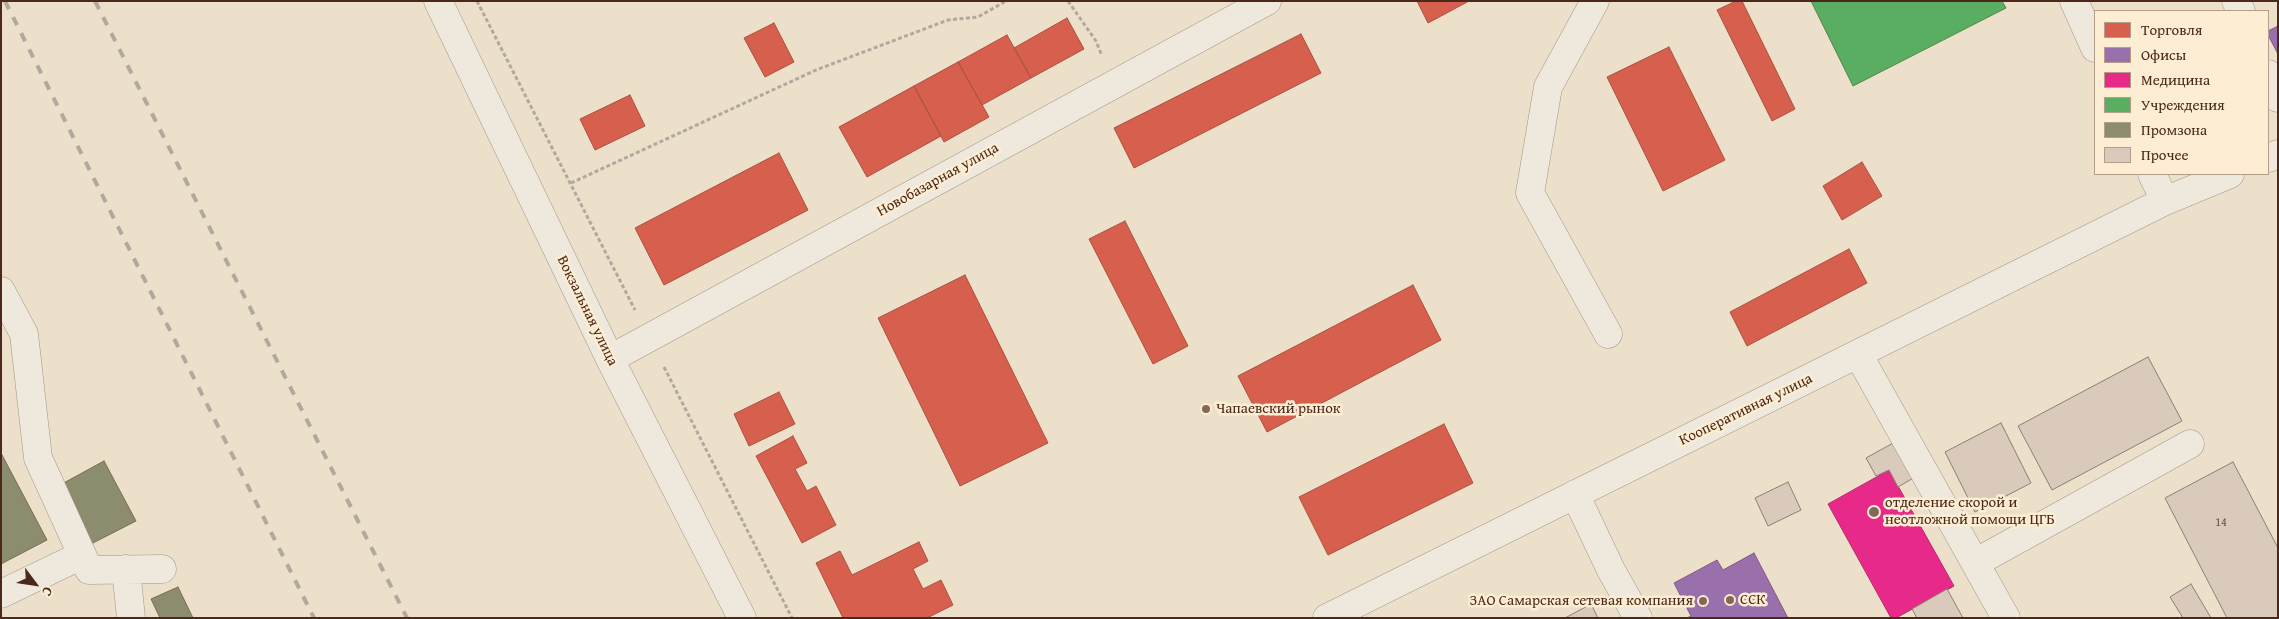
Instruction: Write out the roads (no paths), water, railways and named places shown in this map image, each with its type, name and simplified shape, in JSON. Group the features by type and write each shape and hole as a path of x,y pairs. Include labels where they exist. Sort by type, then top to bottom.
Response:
{"street":[{"name":"Вокзальная улица","path":"438,1 610,358 742,618"},
{"name":"Новобазарная улица","path":"610,358 1267,1"},
{"path":"1596,1 1548,87 1530,193 1608,334"},
{"path":"2074,1 2094,46"},
{"path":"2269,76 2278,98"},
{"path":"2152,175 2165,202"},
{"name":"Кооперативная улица","path":"1327,618 2165,202 2228,175"},
{"path":"1,291 24,334 38,458 89,570 162,569"},
{"path":"1858,354 2006,618"},
{"path":"1975,563 2190,444"},
{"path":"1575,494 1611,570 1638,618"},
{"path":"1,594 82,555"},
{"path":"126,569 132,618"}],"railway":[{"path":"5,1 314,618"},
{"path":"95,1 407,618"}],"place":[{"name":"Чапаевский рынок","path":"1206,409"},
{"name":"отделение скорой и неотложной помощи ЦГБ","path":"1874,512"},
{"name":"ССК","path":"1730,600"},
{"name":"ЗАО Самарская сетевая компания","path":"1703,601"}]}
